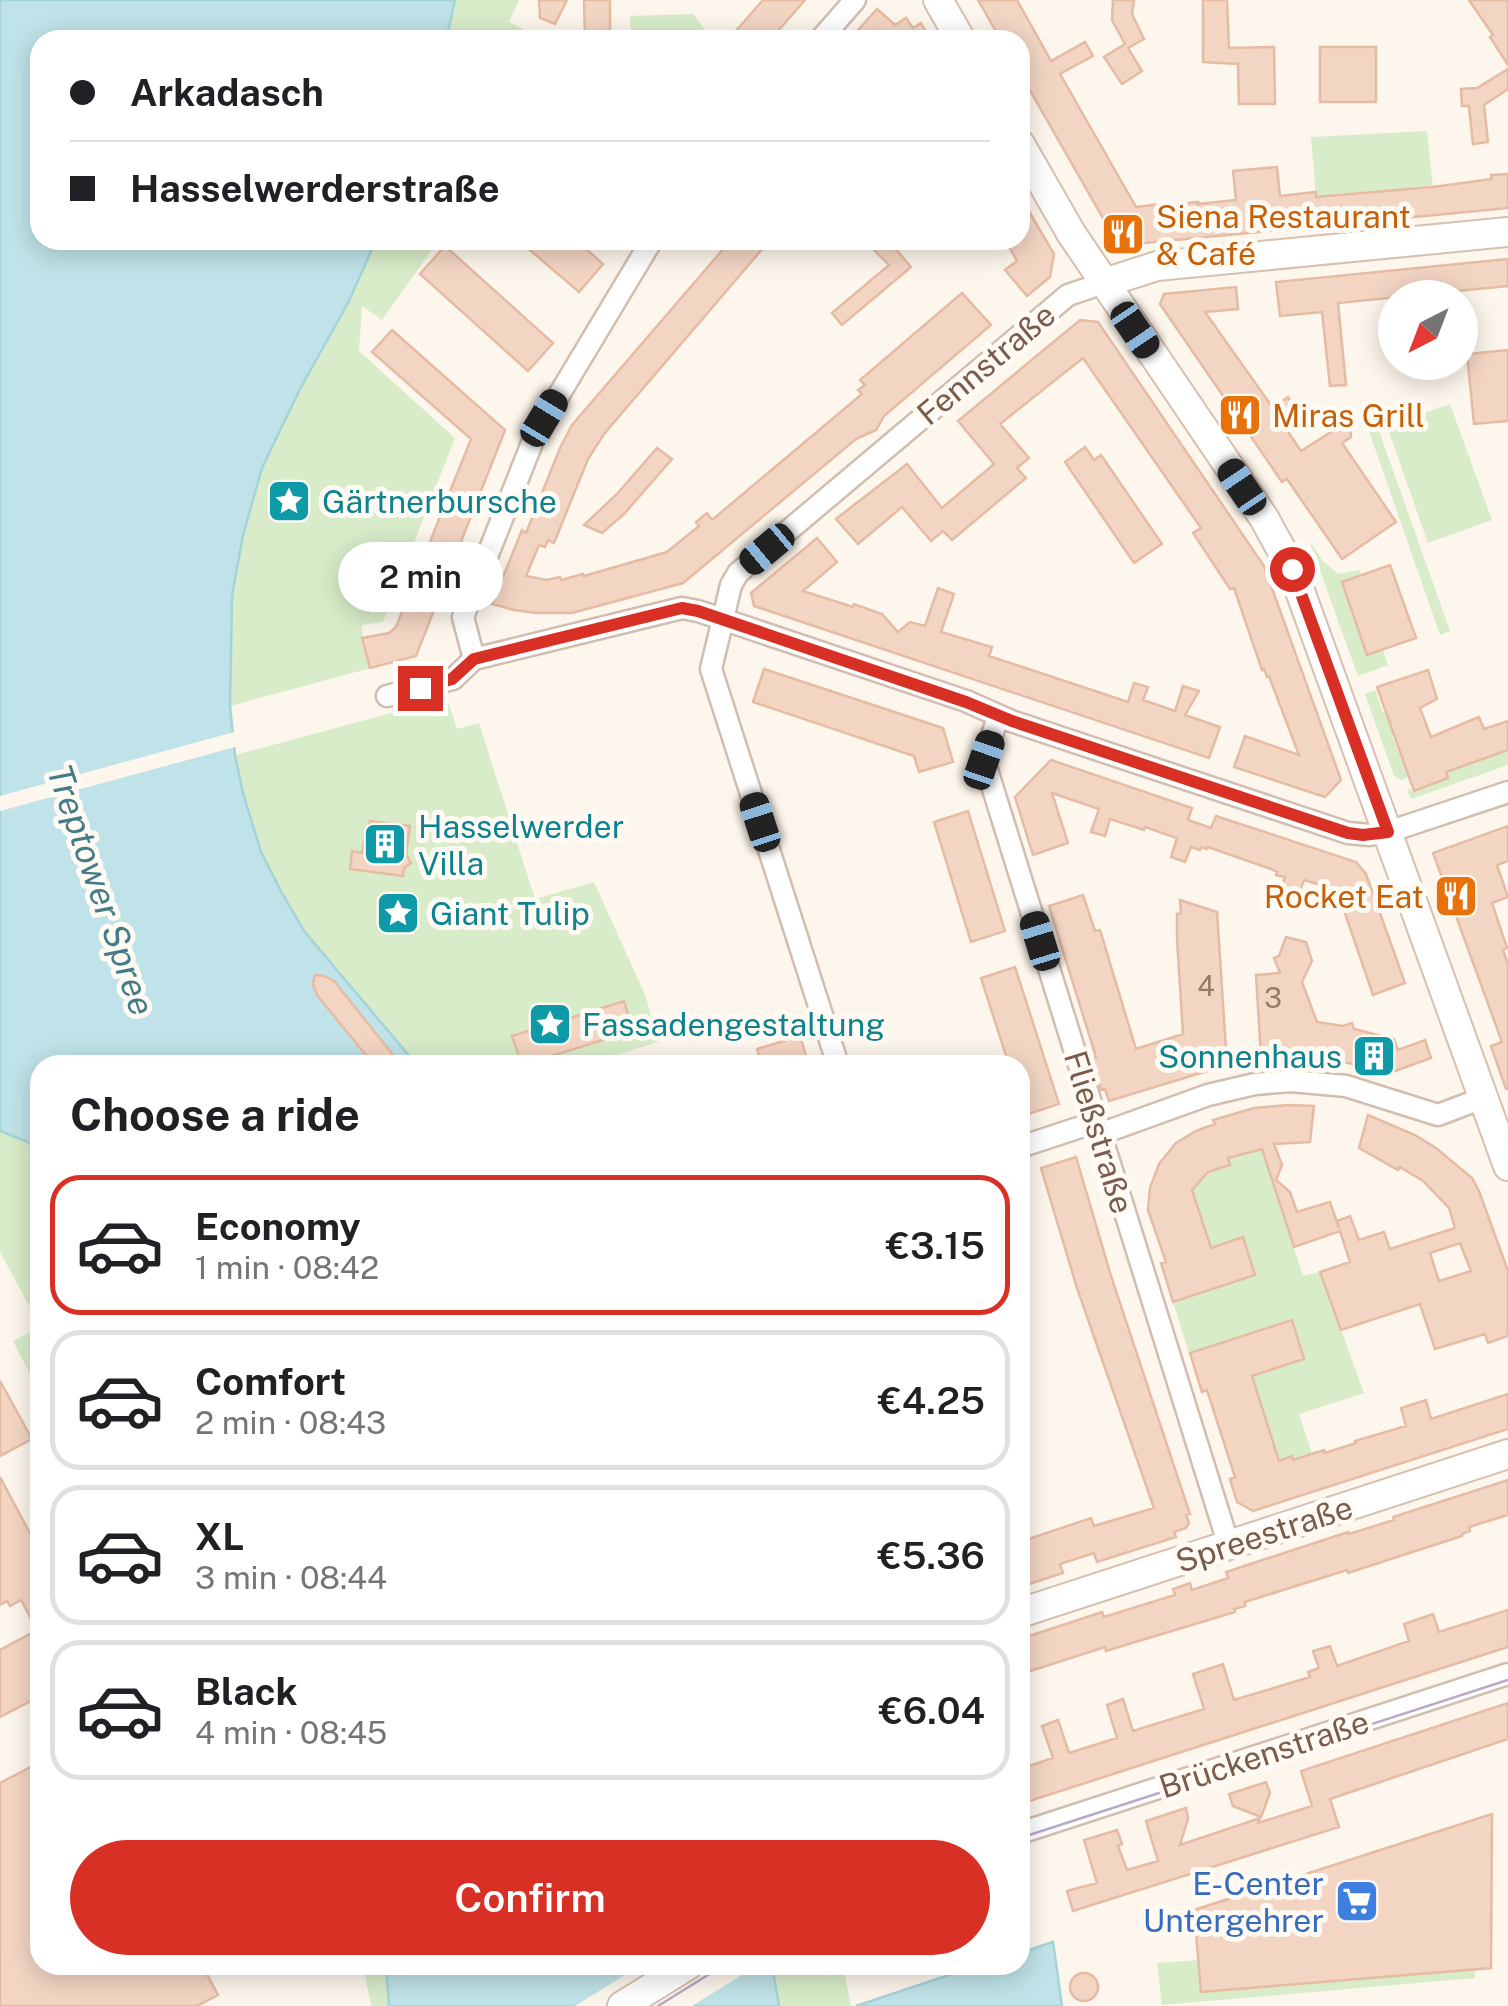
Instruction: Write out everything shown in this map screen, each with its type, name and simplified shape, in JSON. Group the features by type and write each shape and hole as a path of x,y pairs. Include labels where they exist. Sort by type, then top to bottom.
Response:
{"main road":[{"path":"938,0 955,30"},
{"path":"1030,161 1104,283 1276,538 1299,586 1508,1166"},
{"name":"Fennstraße","path":"1104,283 1158,266 1508,232"},
{"name":"Spreestraße","path":"1030,1610 1508,1454"},
{"path":"622,2006 672,1975"}],"street":[{"path":"829,30 855,0"},
{"path":"474,659 464,617 536,433 646,250"},
{"name":"Fennstraße","path":"835,1055 711,669 726,601 738,574 1068,296 1104,283"},
{"path":"386,696 452,679 474,659 682,608 1348,833 1388,832 1508,792"},
{"name":"Fließstraße","path":"998,717 984,760 1229,1546"},
{"path":"1030,1145 1254,1084 1291,1081 1346,1086 1438,1115 1484,1098"},
{"name":"Brückenstraße","path":"1030,1830 1508,1674"}],"green space":[{"path":"455,0 519,0 509,22 524,30 448,30"},
{"path":"693,14 705,30 631,30 630,16"},
{"path":"1427,131 1433,187 1316,197 1311,137"},
{"path":"372,250 432,250 382,320 362,306 359,351 455,438 383,622 362,625 371,668 230,706 232,596 243,535 262,468"},
{"path":"1450,404 1492,520 1428,543 1387,426"},
{"path":"1373,414 1450,631 1440,635 1364,417"},
{"path":"1309,540 1322,560 1338,574 1360,570 1361,575 1342,583 1367,654 1383,650 1388,665 1358,676"},
{"path":"1375,690 1409,777 1401,780 1394,776 1365,694"},
{"path":"447,698 457,729 479,723 535,899 594,882 646,997 658,1042 617,1055 409,1055 310,939 275,883 257,841 235,755"},
{"path":"1508,750 1508,765 1411,799 1407,790 1410,788 1412,792 1448,779 1445,773"},
{"path":"0,1131 30,1143 30,1307 0,1252"},
{"path":"1262,1149 1303,1276 1320,1272 1364,1393 1299,1414 1312,1454 1269,1464 1277,1454 1258,1395 1245,1378 1304,1359 1292,1321 1189,1353 1173,1302 1255,1275 1243,1237 1208,1249 1192,1190 1209,1172 1229,1165 1228,1158"},
{"path":"30,1332 30,1374 13,1341"},
{"path":"1199,1960 1202,1992 1475,1969 1475,1978 1162,2005 1157,1963"},
{"path":"365,1975 387,1975 389,2006 371,2006"},
{"path":"774,1975 845,1975 851,2006 779,2006"}],"water":[{"name":"Treptower Spree","path":"0,0 455,0 448,30 30,30 30,250 372,250 262,468 243,535 232,596 230,706 243,793 261,852 304,931 409,1055 30,1055 30,1143 0,1131"},
{"path":"1053,1942 1062,2006 856,2006 949,1975 1030,1975 1030,1950"},
{"path":"387,1975 774,1975 779,2006 389,2006"}],"pier":[{"path":"238,731 239,746 0,811 0,796"},
{"path":"625,1975 742,1975 692,2006 575,2006"}],"building":[{"path":"539,0 567,0 555,24 540,18"},
{"path":"584,0 610,0 610,30 585,30"},
{"path":"763,0 805,0 779,30 737,30"},
{"path":"978,0 1017,0 1051,61 1085,42 1093,56 1060,74 1136,207 1236,200 1233,171 1277,167 1280,196 1316,192 1316,197 1433,187 1508,174 1508,208 1124,245 1115,239 1030,90 1030,30 995,30"},
{"path":"1113,0 1134,0 1132,14 1144,39 1128,48 1142,71 1122,84 1104,57 1125,44 1112,20"},
{"path":"1203,0 1227,0 1229,48 1274,47 1275,104 1239,104 1238,64 1203,62"},
{"path":"1469,0 1508,0 1508,65 1490,37 1493,35"},
{"path":"877,9 895,25 906,18 913,28 921,23 925,30 858,30"},
{"path":"1320,47 1376,47 1376,102 1320,102"},
{"path":"1508,69 1508,89 1484,105 1488,142 1473,144 1469,106 1462,106 1461,89 1477,88"},
{"path":"1030,213 1054,254 1050,277 1027,296 1005,270 1017,261 1011,250 1030,250"},
{"path":"441,250 449,250 553,343 528,371 420,274"},
{"path":"530,250 587,250 603,264 579,292"},
{"path":"722,250 761,250 604,434 588,459 554,543 548,540 545,547 539,545 526,576 561,580 667,552 699,526 696,522 707,513 712,520 862,394 858,390 865,385 860,380 962,293 991,325 884,416 876,430 856,439 683,583 572,613 536,613 492,604 572,425"},
{"path":"874,250 897,250 911,267 842,325 832,313 889,265"},
{"path":"1508,259 1508,286 1478,289 1478,280 1378,280 1378,299 1338,303 1346,385 1330,386 1322,312 1280,316 1276,282"},
{"path":"1236,287 1238,309 1205,312 1273,408 1288,397 1296,409 1280,420 1301,451 1334,430 1333,417 1349,415 1351,437 1342,443 1396,522 1342,559 1287,479 1282,482 1160,304 1164,294"},
{"path":"1080,320 1098,322 1264,566 1341,780 1325,797 1234,767 1245,736 1299,755 1269,676 1262,670 1234,588 1230,589 1193,533 1201,528 1083,358 1000,424 1029,458 1017,468 1026,478 952,540 943,531 931,541 902,507 858,544 836,519 907,464 942,508 994,464 958,421"},
{"path":"392,330 505,430 416,656 370,668 362,638 389,633 396,627 471,439 372,352"},
{"path":"1508,350 1508,421 1474,424 1470,380 1478,380 1478,353"},
{"path":"1085,447 1094,460 1101,455 1162,544 1134,563 1065,462"},
{"path":"657,448 672,459 624,514 602,533 584,525 617,494"},
{"path":"817,538 837,562 803,591 882,614 898,632 910,622 925,626 938,588 954,594 941,632 992,647 989,656 1128,702 1134,683 1148,687 1143,700 1175,711 1183,686 1199,691 1185,715 1220,727 1209,758 754,606 751,593"},
{"path":"1390,565 1416,638 1367,655 1342,582"},
{"path":"764,669 943,728 953,762 919,772 914,756 753,702"},
{"path":"1428,670 1437,699 1420,708 1431,737 1479,717 1484,729 1508,721 1508,750 1446,772 1448,778 1414,791 1377,687"},
{"path":"1051,760 1192,808 1188,820 1211,828 1216,816 1356,862 1366,874 1405,983 1373,995 1337,890 1304,880 1296,901 1279,895 1285,877 1276,875 1277,872 1208,847 1191,847 1185,862 1171,857 1177,838 1145,827 1144,830 1110,819 1105,836 1091,832 1099,809 1052,793 1068,843 1033,855 1015,797"},
{"path":"968,811 1005,931 971,942 934,822"},
{"name":"Hasselwerder Villa","path":"370,821 410,826 406,854 411,863 404,868 403,876 350,869 352,851 362,853"},
{"path":"1508,826 1508,861 1497,865 1508,897 1492,903 1507,948 1503,950 1508,964 1506,1089 1491,1046 1502,1042 1433,853"},
{"path":"1083,895 1095,931 1100,930 1136,1049 1183,1034 1177,939 1180,900 1217,912 1227,1065 1109,1101 1105,1089 1101,1090 1092,1059 1096,1057 1049,906"},
{"path":"1286,937 1306,942 1312,961 1302,982 1317,1022 1343,1026 1352,1023 1354,1029 1394,1039 1398,1050 1425,1040 1431,1058 1390,1073 1327,1058 1261,1057 1256,975 1280,973 1274,958 1279,956"},
{"path":"1015,967 1059,1104 1030,1113 1030,1055 1006,1055 981,978"},
{"path":"315,975 334,981 393,1055 366,1055 317,995"},
{"path":"624,1001 633,1031 555,1055 519,1055 512,1036"},
{"path":"800,1036 806,1055 759,1055 757,1049"},
{"path":"1314,1106 1310,1142 1274,1144 1282,1165 1276,1180 1290,1192 1297,1212 1330,1202 1339,1228 1337,1221 1350,1216 1359,1240 1384,1232 1390,1249 1455,1228 1449,1208 1423,1181 1359,1148 1368,1115 1415,1135 1472,1178 1508,1271 1508,1336 1488,1343 1485,1334 1435,1349 1420,1304 1341,1330 1320,1272 1350,1262 1340,1231 1294,1247 1262,1149 1228,1158 1230,1165 1208,1172 1192,1190 1211,1248 1243,1237 1255,1275 1173,1302 1161,1263 1166,1262 1148,1210 1150,1188 1159,1164 1176,1143 1215,1124 1213,1120 1254,1108","holes":["1460,1243 1471,1271 1439,1281 1430,1253"]},
{"path":"1076,1157 1190,1514 1186,1515 1186,1528 1174,1532 1176,1537 1097,1562 1094,1553 1060,1564 1063,1573 1030,1584 1030,1539 1091,1518 1094,1526 1154,1508 1077,1288 1041,1168"},
{"path":"1292,1320 1304,1359 1252,1376 1279,1461 1324,1450 1325,1453 1406,1426 1401,1408 1426,1400 1431,1419 1508,1394 1508,1429 1253,1511 1237,1502 1230,1479 1235,1477 1207,1390 1202,1392 1190,1353"},
{"path":"0,1381 30,1440 0,1456"},
{"path":"0,1477 30,1533 30,1617 21,1600 10,1606 7,1601 0,1605"},
{"path":"1508,1480 1508,1515 1469,1527 1470,1531 1462,1536 1245,1602 1235,1612 1030,1671 1030,1636 1102,1612 1104,1617 1175,1595 1173,1589 1190,1583 1192,1590 1228,1578 1226,1572 1394,1520 1393,1517"},
{"path":"1508,1610 1508,1647 1030,1801 1030,1766 1053,1758 1042,1726 1058,1720 1069,1753 1117,1738 1107,1705 1123,1699 1133,1731 1204,1709 1193,1674 1223,1664 1234,1700 1310,1677 1308,1672 1319,1668 1313,1651 1330,1646 1337,1666 1409,1641 1404,1624 1433,1614 1439,1632"},
{"path":"30,1634 30,1701 0,1717 0,1650"},
{"path":"1508,1703 1508,1739 1330,1799 1339,1827 1073,1911 1067,1891 1097,1883 1084,1840 1117,1830 1127,1870 1158,1861 1146,1821 1186,1808 1188,1819 1180,1845 1260,1818 1258,1823 1312,1806 1301,1771"},
{"path":"30,1767 30,1975 207,1975 218,1995 197,2006 0,2006 0,1783"},
{"path":"1266,1782 1270,1793 1261,1817 1233,1806 1229,1794"},
{"name":"E-Center Untergehrer","path":"1492,1814 1491,1968 1201,1992 1194,1910"},
{"path":"1084,1973 1094,1977 1098,1987 1094,1997 1084,2001 1074,1997 1070,1987 1074,1977"}],"tram line":[{"path":"1030,1835 1508,1680"},
{"path":"658,2006 708,1975"}],"place":[{"name":"Siena Restaurant & Café","path":"1123,234"},
{"name":"Miras Grill","path":"1240,415"},
{"name":"Gärtnerbursche","path":"289,501"},
{"name":"Hasselwerder Villa","path":"385,844"},
{"name":"Rocket Eat","path":"1456,896"},
{"name":"Giant Tulip","path":"398,913"},
{"name":"Fassadengestaltung","path":"550,1024"},
{"name":"Sonnenhaus","path":"1374,1056"},
{"name":"E-Center Untergehrer","path":"1357,1901"}],"route":[{"path":"420,688 452,679 474,659 682,608 1348,833 1388,832 1292,569"}]}
